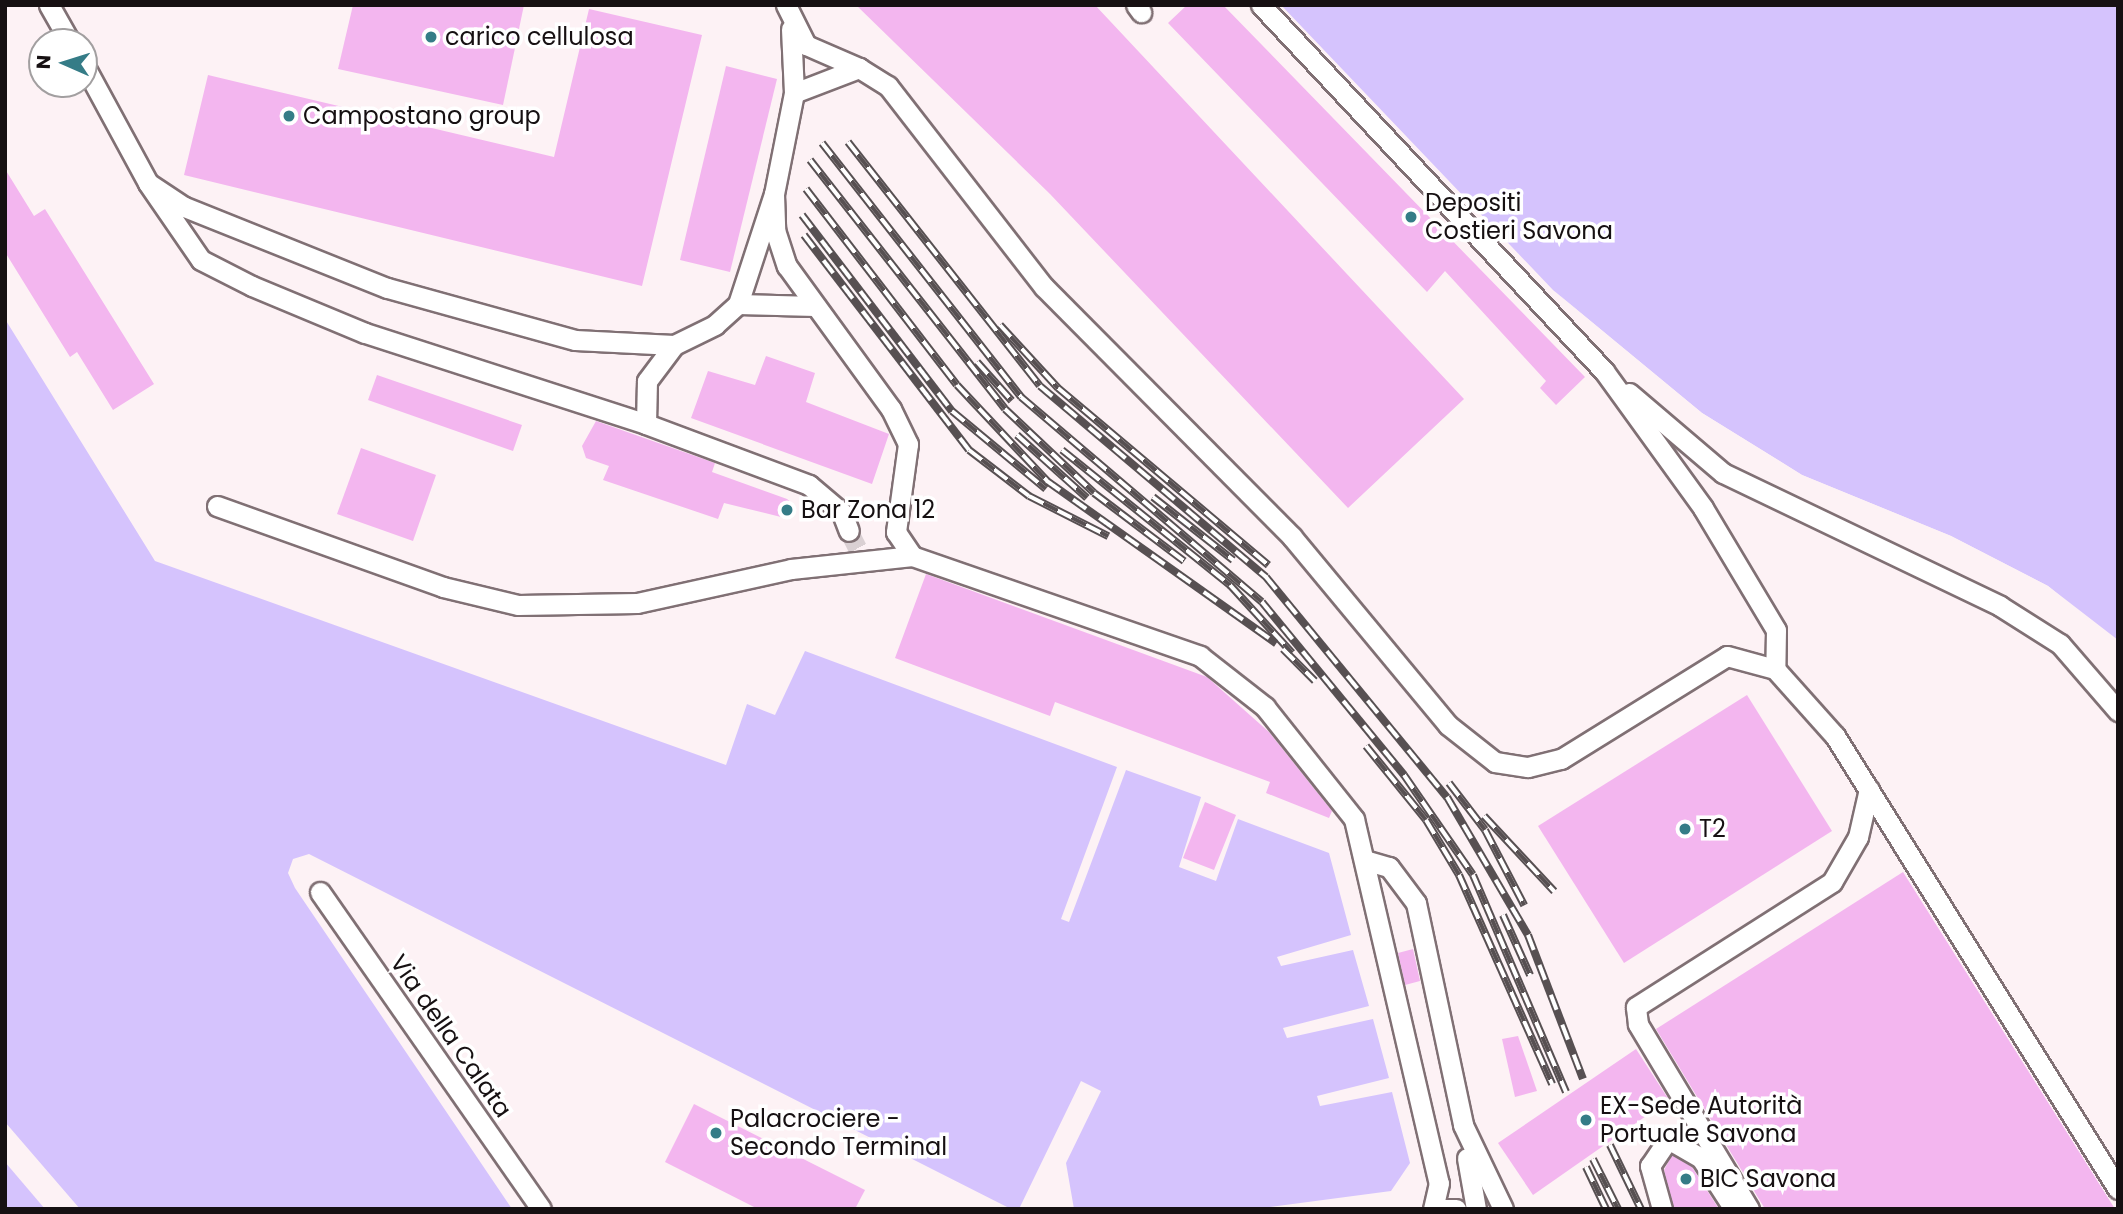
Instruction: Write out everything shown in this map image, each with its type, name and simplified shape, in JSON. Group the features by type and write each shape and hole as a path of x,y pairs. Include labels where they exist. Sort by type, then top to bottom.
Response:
{"lane":[{"path":"49,5 63,28"},
{"path":"1261,5 1604,371 1723,473 2000,606 2060,644 2118,711"},
{"path":"787,11 806,45 859,68 888,86 1044,287 1292,537 1448,725 1495,762 1528,767 1561,758 1727,656 1775,669 1813,704 1869,789 2118,1189"},
{"path":"646,424 647,381 674,345 715,325 738,304 774,194 794,93 787,11"},
{"path":"794,93 859,68"},
{"path":"98,91 148,183 201,260 252,286 378,338 646,424 809,485 842,513 849,531"},
{"path":"148,183 184,207 387,288 575,340 674,345"},
{"path":"774,194 775,230 787,266 891,409 908,444 896,532 912,556"},
{"path":"738,304 815,306"},
{"path":"1604,371 1703,508 1776,630 1775,669"},
{"path":"218,506 443,587 518,605 637,603 862,557 912,556 1200,656 1265,707 1354,819 1439,1182 1433,1209"},
{"path":"1749,1209 1638,1024 1636,1007 1832,882 1858,837 1869,789"},
{"path":"1364,860 1389,867 1416,903 1463,1125 1476,1209"},
{"name":"Via della Calata","path":"320,892 541,1209"},
{"path":"1463,1125 1503,1209"},
{"path":"1662,1209 1650,1166 1668,1139 1702,1158 1734,1209"},
{"path":"1441,1209 1456,1209"}],"shaded area":[{"path":"1281,5 2118,5 2118,640 2048,586 1951,536 1802,475 1702,413 1553,290"},
{"path":"5,319 155,561 726,765 747,704 775,715 805,651 1117,767 1061,919 1069,922 1126,770 1201,797 1179,867 1216,881 1238,819 1329,853 1351,935 1277,957 1281,966 1353,950 1369,1006 1283,1028 1287,1038 1373,1019 1389,1078 1317,1096 1320,1106 1392,1092 1410,1163 1391,1191 1254,1209 1074,1209 1066,1163 1101,1091 1081,1081 1019,1209 1011,1209 309,854 293,859 288,873 295,888 512,1209 80,1209 5,1122"},
{"path":"5,1162 45,1209 5,1209"}],"pier":[{"path":"1553,290 1702,413 1802,475 1951,536 2048,586 2118,644 2046,589 1949,539 1801,479 1700,416"}],"building":[{"name":"carico cellulosa","path":"353,5 524,5 503,105 338,69"},
{"path":"856,5 1095,5 1464,399 1348,508 1050,194"},
{"path":"1187,5 1223,5 1585,377 1556,405 1540,388 1546,381 1445,271 1427,292 1168,23"},
{"name":"Campostano group","path":"589,9 702,35 642,286 184,175 208,75 554,157"},
{"path":"726,66 777,79 730,272 680,260"},
{"path":"5,169 34,216 45,209 154,384 113,410 77,352 70,357 5,252"},
{"path":"766,356 815,373 806,402 889,434 872,484 691,418 708,371 755,385"},
{"path":"377,375 522,425 513,451 368,400"},
{"path":"596,421 715,463 712,472 787,499 792,503 789,519 724,503 718,519 603,480 609,466 586,458 582,446"},
{"path":"361,448 436,475 413,541 337,514"},
{"path":"926,574 1207,677 1269,732 1332,811 1329,818 1266,793 1270,782 1055,702 1050,716 895,658"},
{"name":"T2","path":"1747,695 1832,831 1624,963 1538,826"},
{"path":"1205,802 1236,815 1214,870 1183,858"},
{"path":"1903,872 2115,1209 1765,1209 1656,1029"},
{"path":"1413,949 1420,981 1405,985 1398,953"},
{"path":"1518,1036 1537,1091 1515,1097 1502,1039"},
{"name":"EX-Sede Autorità Portuale Savona","path":"1636,1049 1669,1100 1533,1195 1498,1143"},
{"name":"Palacrociere - Secondo Terminal","path":"694,1104 865,1190 855,1209 758,1209 665,1162"},
{"name":"BIC Savona","path":"1672,1155 1692,1167 1719,1209 1674,1209 1664,1170"}],"tunnel":[{"path":"849,531 862,557"}],"railway":[{"path":"848,142 1040,386 1266,577 1447,797 1528,935 1583,1079"},
{"path":"822,143 1021,397 1262,602 1404,775 1473,875 1566,1092"},
{"path":"810,160 1005,409 1094,493 1184,561"},
{"path":"806,189 957,385 1047,481 1276,643"},
{"path":"802,215 952,411 1046,489"},
{"path":"804,235 969,450 1029,496 1108,536"},
{"path":"1000,325 1058,388 1268,565"},
{"path":"977,362 1012,401"},
{"path":"1017,435 1087,498"},
{"path":"1062,450 1230,585 1292,653"},
{"path":"1153,497 1233,560"},
{"path":"1283,649 1315,681"},
{"path":"1366,746 1426,820 1459,875 1552,1084"},
{"path":"1449,783 1485,830 1524,905"},
{"path":"1484,816 1554,891"},
{"path":"1503,915 1530,975"},
{"path":"1610,1145 1641,1209"},
{"path":"1593,1159 1618,1209"},
{"path":"1586,1167 1606,1209"}],"place":[{"name":"carico cellulosa","path":"431,37"},
{"name":"Campostano group","path":"289,116"},
{"name":"Depositi Costieri Savona","path":"1411,217"},
{"name":"Bar Zona 12","path":"787,510"},
{"name":"T2","path":"1685,829"},
{"name":"EX-Sede Autorità Portuale Savona","path":"1586,1120"},
{"name":"Palacrociere - Secondo Terminal","path":"716,1133"},
{"name":"BIC Savona","path":"1686,1179"}]}
